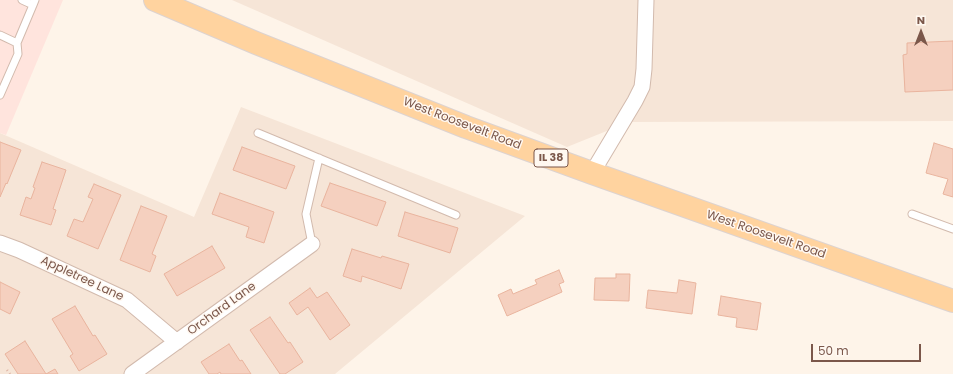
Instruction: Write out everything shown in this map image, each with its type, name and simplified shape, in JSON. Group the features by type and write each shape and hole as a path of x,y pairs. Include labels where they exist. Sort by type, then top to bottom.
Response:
{"main road":[{"name":"West Roosevelt Road","path":"156,0 294,58 466,127 592,174 953,301"}],"street":[{"path":"592,174 642,87 644,70 646,0"},
{"name":"Appletree Lane","path":"0,243 19,250 127,300 177,342"},
{"name":"Orchard Lane","path":"132,374 312,244"}],"lane":[{"path":"0,94 18,54 17,43 34,3 22,0"},
{"path":"0,35 17,43"},
{"path":"258,133 456,215"},
{"path":"312,244 306,214 319,158"},
{"path":"912,214 953,229"}],"path":[{"path":"7,370 10,374"}],"shaded area":[{"path":"0,0 63,0 6,135 0,133"},
{"path":"232,0 953,0 953,121 629,122 567,147"},
{"path":"241,107 525,216 335,374 0,374 0,133 194,217"}],"building":[{"path":"953,41 953,90 905,92 903,55 907,54 907,43"},
{"path":"0,142 21,150 0,197"},
{"path":"934,143 953,149 953,197 943,194 948,179 926,173"},
{"path":"242,147 295,166 286,189 233,170"},
{"path":"42,162 66,170 53,209 56,210 51,225 20,215 26,197 31,199 35,188 33,187"},
{"path":"330,183 386,202 377,226 321,206"},
{"path":"94,184 121,195 98,249 67,236 74,219 83,222 93,199 88,197"},
{"path":"220,193 274,212 264,243 246,237 249,227 212,214"},
{"path":"141,206 167,216 152,254 156,256 150,272 120,260"},
{"path":"405,212 458,228 450,253 398,236"},
{"path":"212,246 225,268 177,296 164,274"},
{"path":"352,249 381,258 382,256 409,264 401,289 362,276 361,282 343,276"},
{"path":"559,270 564,282 559,284 562,292 507,316 498,295 511,289 513,294 537,284 535,280"},
{"path":"616,274 630,274 629,301 594,300 595,278 616,278"},
{"path":"679,280 696,283 692,314 646,308 648,290 677,293"},
{"path":"0,282 20,292 10,314 0,309"},
{"path":"310,288 317,298 327,292 350,325 330,340 308,307 297,315 289,303"},
{"path":"721,296 761,303 757,330 736,327 737,318 718,315"},
{"path":"75,306 93,336 95,335 107,354 79,371 70,356 73,354 52,319"},
{"path":"270,317 288,343 290,342 303,362 285,374 280,374 250,330"},
{"path":"25,341 46,374 18,374 5,354"},
{"path":"229,344 251,374 221,374 220,372 217,374 209,374 201,362"},
{"path":"55,369 58,374 46,374"}]}
